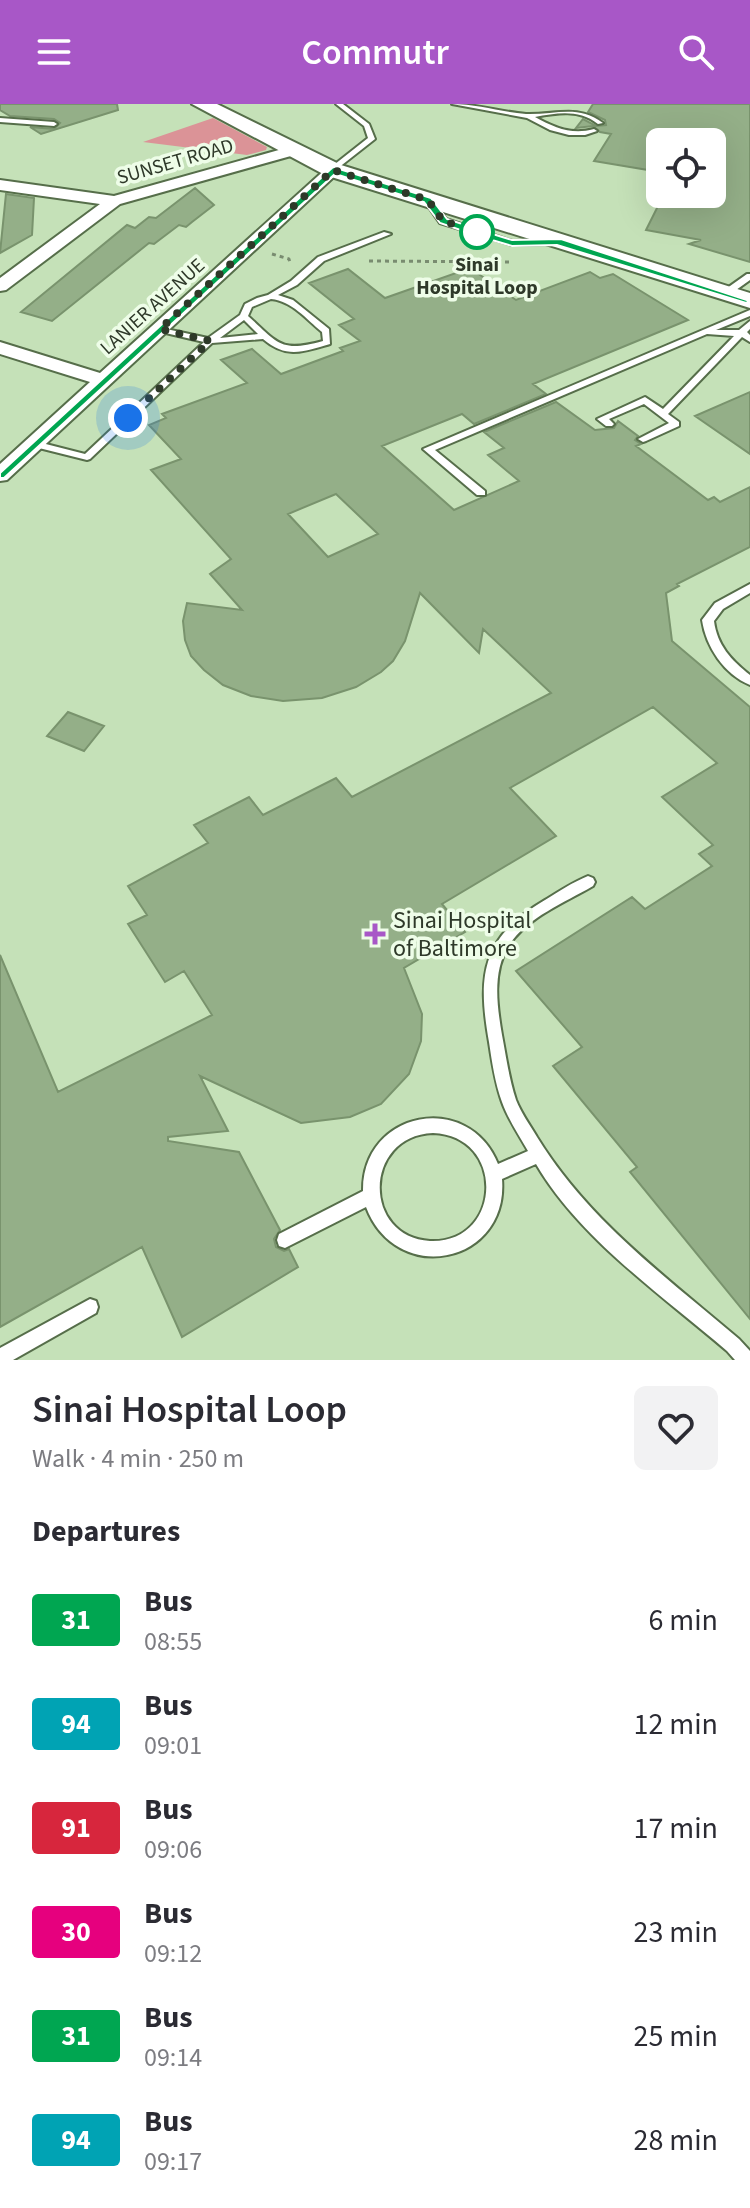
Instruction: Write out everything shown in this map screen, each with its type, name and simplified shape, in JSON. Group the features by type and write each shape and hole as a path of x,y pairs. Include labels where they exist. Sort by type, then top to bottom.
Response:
{"main road":[{"path":"202,104 333,170 558,242 744,286"}],"street":[{"name":"SUNSET ROAD","path":"0,286 114,201 293,151"},
{"name":"LANIER AVENUE","path":"0,475 333,170"},
{"path":"0,185 114,201"},
{"path":"0,348 104,380"}],"lane":[{"path":"333,170 372,139 367,125 339,104"},
{"path":"455,104 529,116 574,112 600,123"},
{"path":"529,116 564,133 578,135 594,131"},
{"path":"0,120 54,124"},
{"path":"34,444 87,457 210,341 244,316 248,306 294,283 321,259 387,234"},
{"path":"244,316 281,349 289,351 327,342 326,331 284,297 272,295"},
{"path":"481,493 428,449 750,313"},
{"path":"663,414 746,336 750,324"},
{"path":"160,329 210,341 266,336"},
{"path":"703,333 746,336"},
{"path":"609,424 602,419 645,400 676,424 643,439"},
{"path":"750,588 719,606 708,620 709,635 719,654 750,681"},
{"path":"588,882 520,924 505,939 489,978 492,1019 510,1103 537,1155 599,1231 733,1345 746,1360"},
{"path":"429,1124 445,1126 465,1135 481,1150 493,1175 493,1203 487,1220 472,1237 447,1249 422,1249 401,1240 381,1221 371,1196 371,1175 377,1155 408,1128 429,1124"},
{"path":"493,1175 537,1155"},
{"path":"285,1240 371,1196"},
{"path":"0,1358 90,1307"}],"path":[{"path":"266,253 289,259 294,283"},
{"path":"358,263 515,262"}],"shaded area":[{"path":"213,118 267,147 266,150 247,155 143,142"}],"building":[{"path":"0,104 117,104 118,110 41,134 30,127 54,129 60,123 54,119 10,116 0,110"},
{"path":"593,104 750,104 750,262 689,244 701,240 646,230 657,208 726,208 726,128 646,128 646,170 594,161 611,134 600,132 593,126 576,128 583,119 596,126 606,125 605,120 588,112"},
{"path":"195,188 214,205 186,227 179,225 154,244 149,243 52,321 21,312 127,225 135,228 149,217 156,218"},
{"path":"6,194 34,198 32,235 0,253"},
{"path":"470,268 516,300 590,272 600,278 613,274 688,320 533,384 546,394 474,424 462,414 382,446 454,510 519,481 488,455 504,448 484,432 556,402 595,430 614,428 618,421 638,436 635,440 641,444 636,446 708,500 714,497 720,502 750,487 750,547 677,584 679,586 666,593 672,641 750,707 750,1319 630,1172 637,1167 553,1066 582,1047 516,971 632,897 645,909 712,866 699,854 713,845 662,797 717,763 653,707 510,788 556,836 442,904 465,932 404,968 422,1014 421,1041 409,1074 381,1104 350,1117 301,1123 200,1076 228,1131 168,1137 168,1141 239,1152 280,1230 274,1239 276,1247 284,1251 289,1249 298,1267 182,1337 142,1247 0,1327 0,955 58,1092 212,1015 184,971 165,982 128,924 147,915 128,886 208,843 194,825 249,797 263,815 336,778 352,797 551,693 483,629 479,653 420,593 405,641 393,661 356,687 322,698 283,701 251,696 223,685 191,656 183,621 187,603 242,610 210,574 231,559 151,470 181,459 149,425 166,418 162,414 247,383 221,360 252,349 281,374 343,351 340,348 360,341 339,325 354,319 309,283 348,269 385,298","holes":["336,494 378,534 328,557 288,514"]},
{"path":"750,392 750,454 695,416"},
{"path":"68,712 104,726 84,751 47,736"}],"bus line":[{"name":"31","path":"0,475 333,170 428,200 443,221 479,233 512,243 558,242 750,301"}],"place":[{"name":"Sinai Hospital Loop","path":"477,232"},
{"name":"Sinai Hospital of Baltimore","path":"375,934"}],"route":[{"path":"128,418 210,341 160,329 333,170 428,200 443,221 477,232"}]}
